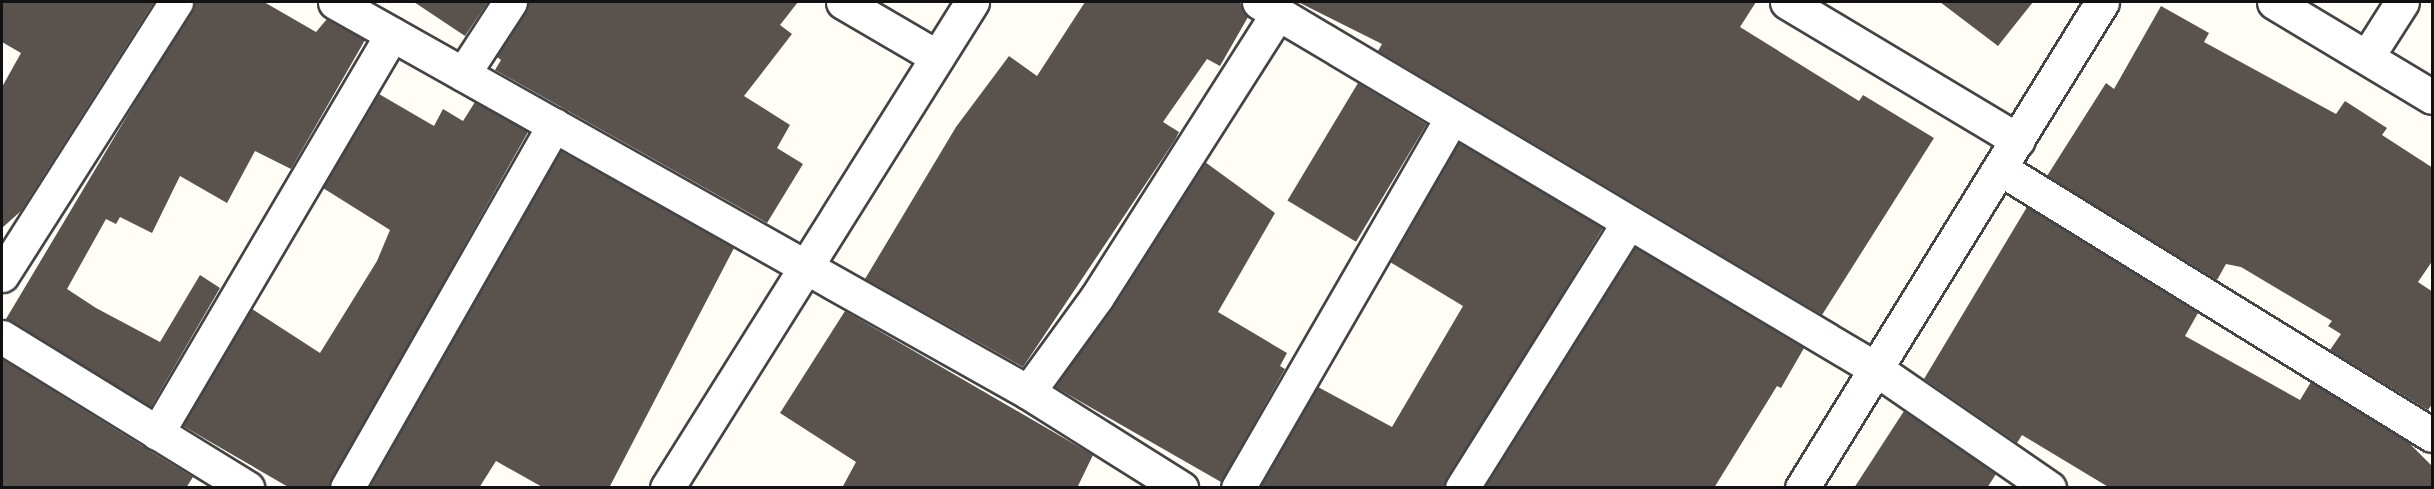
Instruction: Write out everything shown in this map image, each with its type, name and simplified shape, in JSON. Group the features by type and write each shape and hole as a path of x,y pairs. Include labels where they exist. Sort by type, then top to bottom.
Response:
{"street":[{"path":"2,275 176,2"},
{"path":"335,2 1028,392 1132,475 1181,488"},
{"path":"462,74 510,2"},
{"path":"843,2 937,57"},
{"path":"676,484 806,267 972,2"},
{"path":"1787,2 2018,140"},
{"path":"1802,488 2102,2"},
{"path":"2274,2 2433,97"},
{"path":"2367,57 2402,2"},
{"path":"1028,392 1097,297 1268,7 1876,369 2049,488"},
{"path":"157,433 392,34"},
{"path":"1238,488 1452,117"},
{"path":"347,488 554,124"},
{"path":"2001,169 2433,435"},
{"path":"1462,488 1628,222"},
{"path":"2,337 247,488"}],"building":[{"path":"2,2 154,2 21,211 2,228 2,87 21,53 2,42"},
{"path":"195,2 264,2 316,32 327,19 365,40 291,169 255,151 227,203 180,176 152,233 120,217 116,224 106,219 67,289 96,308 160,342 200,275 220,288 151,407 6,319"},
{"path":"414,2 488,2 465,36"},
{"path":"528,2 798,2 780,25 792,34 744,96 790,125 777,148 803,164 767,223 495,70 501,60 497,57"},
{"path":"1085,2 1240,2 1248,17 1220,66 1207,59 1163,122 1179,132 1175,140 1023,367 865,279 956,127 1009,56 1037,76"},
{"path":"1298,2 1756,2 1740,27 1859,101 1863,95 1934,138 1822,315 1378,51 1382,44"},
{"path":"1940,2 2033,2 1998,46"},
{"path":"2161,6 2209,33 2204,42 2336,114 2345,101 2387,128 2382,135 2433,168 2433,260 2418,282 2433,292 2433,403 2428,410 2330,350 2341,334 2328,326 2332,321 2241,267 2226,264 2217,280 2047,176 2106,83 2114,89"},
{"path":"1358,83 1427,124 1356,242 1287,200"},
{"path":"379,94 434,126 443,109 463,121 475,102 528,132 328,488 290,488 183,426 252,309 320,353 377,261 390,230 323,188"},
{"path":"1459,143 1603,228 1443,488 1260,488 1318,387 1392,427 1463,306 1390,262"},
{"path":"561,151 734,248 609,488 544,488 496,461 479,488 369,488"},
{"path":"1205,162 1275,213 1218,312 1287,353 1280,366 1285,369 1221,482 1055,387"},
{"path":"2027,207 2198,313 2185,336 2300,400 2311,382 2407,441 2433,467 2433,488 2110,488 2022,435 2017,443 1924,379"},
{"path":"1635,247 1804,348 1781,388 1777,386 1714,488 1484,488"},
{"path":"845,311 1093,455 1077,488 842,488 856,462 780,413"},
{"path":"2,359 193,477 186,488 2,488"},
{"path":"1904,411 1996,474 1987,488 1854,488"}]}
